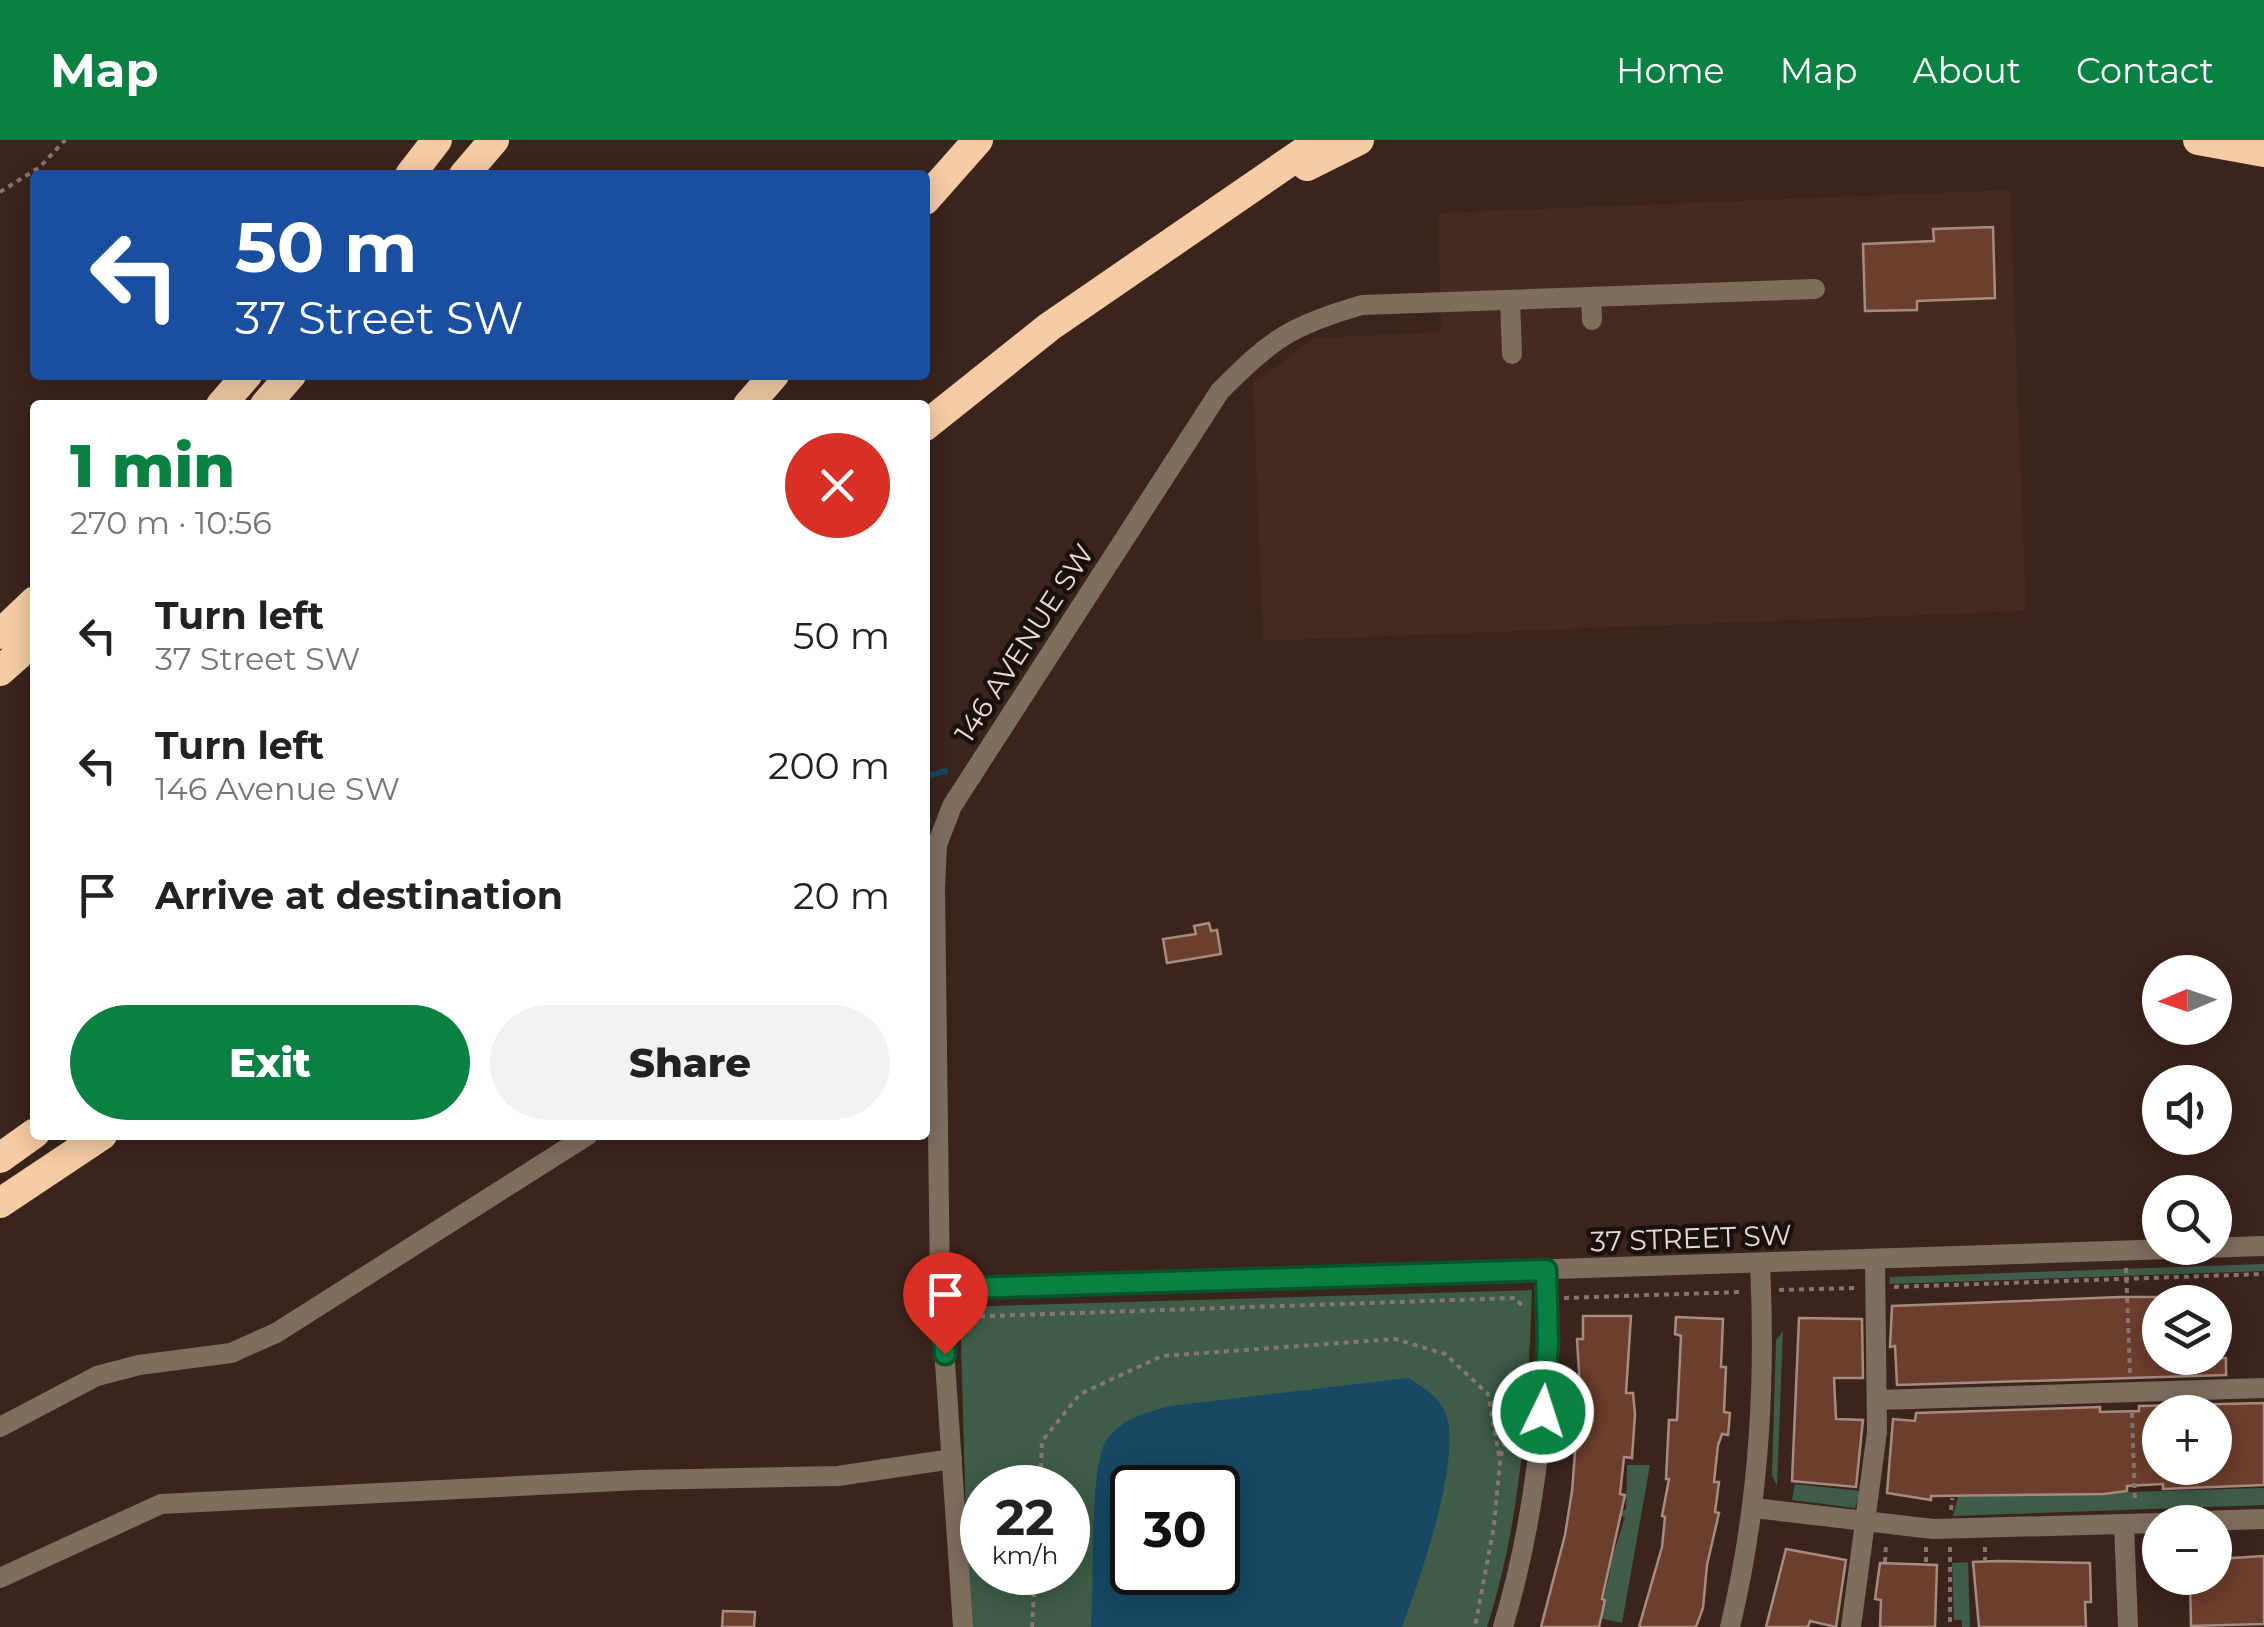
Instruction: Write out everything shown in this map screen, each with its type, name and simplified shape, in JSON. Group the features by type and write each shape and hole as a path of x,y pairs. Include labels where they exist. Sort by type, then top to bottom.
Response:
{"highway":[{"path":"468,170 494,140"},
{"path":"930,194 978,140"},
{"path":"930,422 1049,326 1322,140"},
{"path":"1233,204 1359,140"},
{"path":"2198,140 2264,152"},
{"path":"226,400 243,380"},
{"path":"270,400 288,380"},
{"path":"752,400 770,380"},
{"path":"0,634 30,606"},
{"path":"0,671 30,644"},
{"path":"0,1158 30,1137"},
{"path":"0,1203 94,1140"}],"street":[{"name":"146 AVENUE SW","path":"964,1627 940,1289 937,845 952,806 1204,414 1245,365 1293,328 1362,305 1815,289"},
{"path":"1591,298 1592,320"},
{"path":"1510,300 1512,354"},
{"path":"930,858 937,845"},
{"path":"0,1427 97,1376 231,1353 276,1333 580,1140"},
{"name":"37 STREET SW","path":"940,1289 2264,1246"},
{"path":"1851,1627 1878,1400 1875,1260"},
{"path":"1730,1627 1754,1508 1762,1407 1760,1264"},
{"path":"1503,1627 1536,1488 1548,1342 1546,1270"},
{"path":"1878,1400 2264,1388"},
{"path":"0,1578 161,1504 639,1480 838,1476 952,1459"},
{"path":"1754,1508 1950,1529 2142,1523"},
{"path":"2232,1520 2264,1519"},
{"path":"2124,1524 2128,1627"}],"path":[{"path":"35,170 64,140"},
{"path":"0,192 30,173"},
{"path":"2126,1251 2135,1503"},
{"path":"1889,1287 2264,1274"},
{"path":"1786,1290 1865,1288"},
{"path":"1559,1298 1744,1292"},
{"path":"981,1316 1514,1298 1524,1307 1524,1324"},
{"path":"1041,1465 1042,1441 1080,1394 1162,1356 1395,1340 1444,1354 1488,1394 1500,1461"},
{"path":"1475,1627 1494,1526 1500,1461 1523,1376"},
{"path":"1950,1529 1950,1627"},
{"path":"1885,1562 1886,1544"},
{"path":"1926,1546 1926,1562"},
{"path":"1985,1547 1985,1562"},
{"path":"1032,1627 1034,1595"}],"shaded area":[{"path":"2010,190 2026,611 1263,641 1253,384 1314,338 1441,332 1438,213"}],"green space":[{"path":"2264,1264 2264,1271 1889,1284 1890,1277"},
{"path":"1532,1290 1516,1503 1487,1627 969,1627 968,1595 1090,1595 1090,1465 964,1465 960,1307"},
{"path":"1783,1331 1777,1486 1772,1475 1776,1340"},
{"path":"1627,1465 1650,1465 1622,1623 1599,1618 1611,1568 1583,1561 1611,1562 1625,1517 1609,1514 1626,1510"},
{"path":"1795,1484 1861,1491 1855,1508 1792,1500"},
{"path":"2264,1488 2264,1505 2142,1505 2142,1509 1953,1516 1958,1497"},
{"path":"1968,1562 1970,1627 1962,1627 1962,1620 1954,1620 1952,1563"}],"water":[{"path":"1408,1378 1425,1389 1446,1415 1448,1460 1436,1521 1402,1627 1091,1627 1100,1460 1109,1436 1142,1415 1170,1406"}],"building":[{"path":"1993,227 1995,298 1917,301 1917,310 1865,311 1863,244 1934,241 1933,229"},
{"path":"1209,923 1211,931 1217,930 1221,954 1167,963 1163,939 1196,934 1194,926"},
{"path":"2142,1297 2142,1375 2226,1375 1897,1385 1895,1346 1890,1347 1892,1306"},
{"path":"1583,1316 1631,1316 1626,1393 1633,1393 1635,1414 1632,1458 1624,1457 1620,1494 1625,1495 1599,1627 1541,1627 1572,1491 1580,1388 1577,1339 1583,1339"},
{"path":"1676,1317 1723,1319 1724,1412 1730,1413 1728,1435 1722,1434 1718,1445 1714,1482 1719,1482 1715,1512 1719,1513 1707,1565 1703,1608 1696,1627 1639,1627 1662,1547 1662,1516 1669,1479 1669,1420 1677,1420 1681,1336 1675,1334"},
{"path":"1799,1318 1862,1319 1863,1378 1834,1378 1836,1419 1863,1420 1856,1487 1792,1481"},
{"path":"2264,1403 2264,1485 2163,1489 2163,1485 2232,1485 2232,1404"},
{"path":"2142,1406 2145,1485 2127,1486 2127,1491 1931,1496 1931,1500 1887,1493 1893,1419 1915,1421 1916,1413 2100,1407 2100,1412 2139,1411"},
{"path":"1786,1549 1846,1560 1836,1627 1810,1621 1808,1627 1766,1627"},
{"path":"2264,1556 2264,1624 2191,1626 2190,1595 2232,1595 2232,1558"},
{"path":"1973,1562 2090,1563 2091,1602 2085,1602 2086,1627 1979,1627"},
{"path":"1880,1563 1937,1565 1935,1627 1880,1627 1881,1600 1875,1599"},
{"path":"723,1611 755,1612 754,1627 722,1627"}],"waterway":[{"path":"930,776 945,771"}],"route":[{"path":"945,1354 940,1289 1546,1270 1548,1342 1543,1412"}]}
